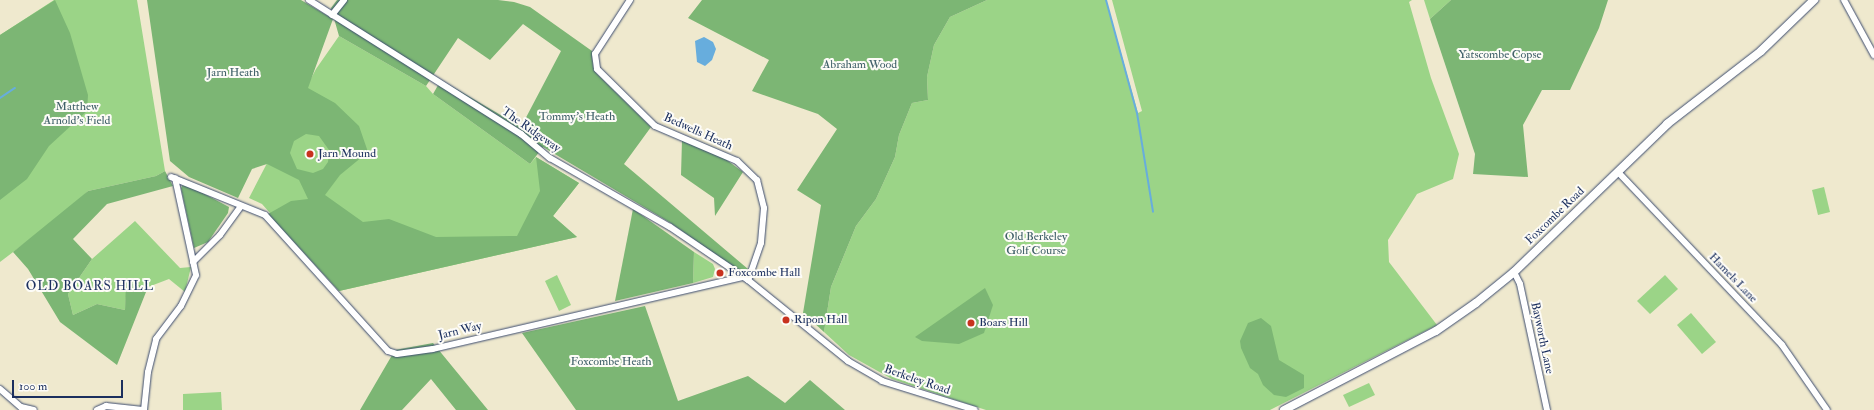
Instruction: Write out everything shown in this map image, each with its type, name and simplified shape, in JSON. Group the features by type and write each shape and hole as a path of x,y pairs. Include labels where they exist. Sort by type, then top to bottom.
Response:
{"street":[{"name":"The Ridgeway","path":"309,0 521,134 550,158 670,227 742,277"},
{"path":"332,15 344,0"},
{"name":"Bedwells Heath","path":"630,0 595,54 597,69 655,126 737,161 757,180 764,208 761,243 748,280"},
{"name":"Foxcombe Road","path":"1284,410 1436,331 1476,304 1514,272 1667,124 1761,51 1814,0"},
{"path":"1844,0 1874,55"},
{"name":"Hamels Lane","path":"1618,172 1782,345 1826,408"},
{"name":"Jarn Way","path":"193,262 173,177 240,207 248,206 265,215 388,351 397,354 433,349 742,277"},
{"path":"97,410 110,406 143,410 148,372 156,339 185,300 196,275 193,262 220,235 240,207"},
{"name":"Bayworth Lane","path":"1514,272 1520,284 1547,410"},
{"name":"Berkeley Road","path":"742,277 748,280 848,361 882,381 975,410"},
{"path":"1,389 21,407 34,410"}],"green space":[{"name":"Matthew Arnold's Field","path":"54,0 137,0 165,171 156,176 88,191 71,208 0,262 0,35"},
{"path":"55,0 70,33 88,95 87,111 49,146 27,179 0,200 0,35"},
{"name":"Jarn Heath","path":"147,0 301,0 333,19 308,88 335,103 359,126 368,152 340,175 325,195 363,222 389,219 436,237 517,236 540,191 536,157 579,183 553,216 577,237 339,291 268,214 291,201 308,199 299,180 267,164 252,169 238,198 189,177 170,161","holes":["306,134 319,136 329,150 328,162 323,169 313,173 297,169 290,153 294,141"]},
{"name":"Tommy's Heath","path":"337,0 498,0 514,2 530,7 592,51 593,67 596,73 651,127 624,164 748,269 742,273 669,222 543,147 530,164 433,94 441,80 521,127 561,51 523,24 490,60 458,38 426,86 339,36 331,8"},
{"name":"Abraham Wood","path":"702,0 987,0 950,17 934,45 927,77 928,100 912,103 899,135 895,157 876,199 856,226 831,287 824,332 803,313 821,205 797,190 837,129 818,114 752,91 769,60 688,18"},
{"name":"Old Berkeley Golf Course","path":"987,0 1106,0 1138,113 1142,111 1112,0 1412,0 1409,2 1431,78 1459,154 1453,179 1417,194 1388,240 1389,262 1437,325 1270,410 986,410 892,379 849,355 824,332 831,287 856,226 876,199 895,157 899,135 912,103 928,100 927,77 934,45 950,17"},
{"path":"1424,0 1451,0 1430,19"},
{"name":"Yatscombe Copse","path":"1451,0 1608,0 1599,28 1570,90 1542,90 1523,125 1528,177 1473,174 1475,154 1430,19"},
{"path":"339,36 426,86 433,94 530,164 536,157 579,183 553,216 577,237 339,291 262,204 249,198 316,69"},
{"path":"682,140 724,158 743,172 715,216 714,198 681,175"},
{"path":"165,171 173,186 107,204 73,239 92,259 68,294 73,315 97,304 125,310 126,282 148,287 117,365 60,322 28,269 13,252 88,191 156,176"},
{"path":"184,183 229,207 228,213 208,242 194,248 181,188"},
{"path":"1824,187 1830,212 1818,215 1812,190"},
{"path":"633,209 694,252 693,283 615,301"},
{"path":"135,221 180,268 191,267 185,292 169,279 148,287 127,282 125,310 97,304 73,315 68,294 92,259"},
{"path":"694,252 713,264 715,269 713,277 693,283"},
{"path":"557,275 571,305 559,311 545,281"},
{"path":"1665,275 1678,289 1650,314 1637,301"},
{"path":"985,288 993,305 984,333 959,344 922,341 915,337"},
{"name":"Foxcombe Heath","path":"645,306 678,401 748,376 785,403 810,380 845,410 576,410 522,333"},
{"path":"1691,313 1716,342 1702,354 1677,325"},
{"path":"1261,318 1271,326 1279,360 1304,375 1304,388 1286,397 1274,395 1263,385 1258,374 1250,368 1241,348 1240,341 1248,323"},
{"path":"433,343 488,410 456,410 431,379 402,410 360,410 395,350"},
{"path":"1369,383 1375,395 1349,407 1343,395"},
{"path":"221,392 222,410 183,410 183,394"}],"water":[{"path":"704,37 713,42 716,49 712,60 705,66 697,62 695,41"}],"waterway":[{"path":"1106,0 1137,113 1153,212"},
{"path":"0,98 15,88"}],"place":[{"name":"Jarn Mound","path":"310,154"},
{"name":"Foxcombe Hall","path":"720,273"},
{"name":"Ripon Hall","path":"786,320"},
{"name":"Boars Hill","path":"971,323"}],"district":[{"name":"OLD BOARS HILL","path":"90,286"}]}
